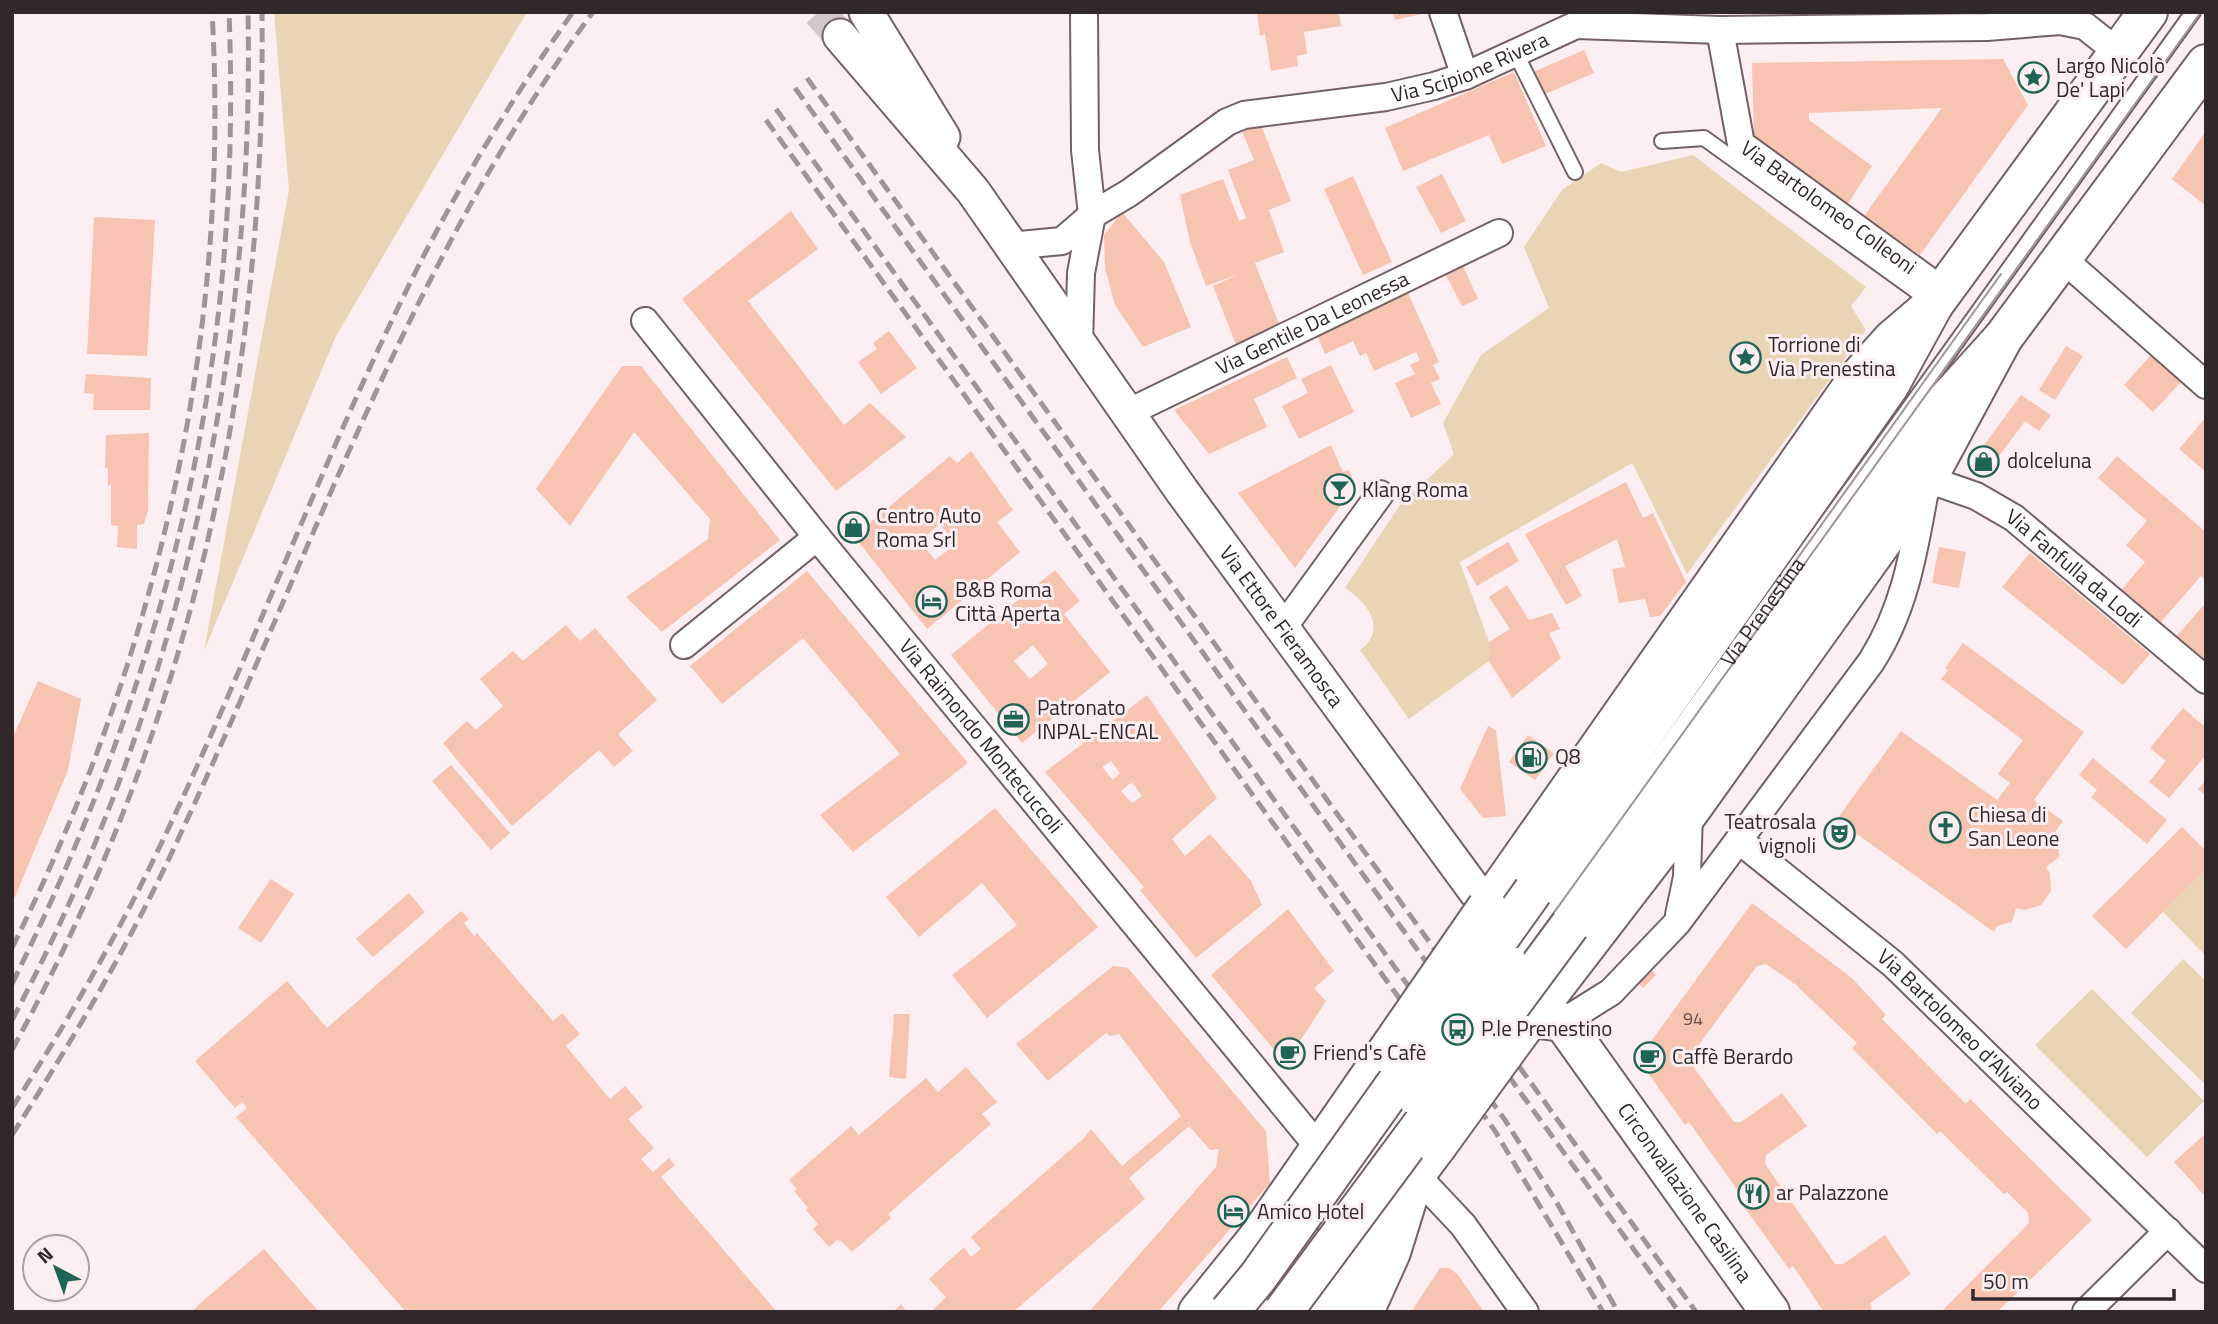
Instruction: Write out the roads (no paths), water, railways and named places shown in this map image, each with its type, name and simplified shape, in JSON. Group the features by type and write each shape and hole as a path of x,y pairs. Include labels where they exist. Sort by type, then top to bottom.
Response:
{"main road":[{"path":"1229,1312 1258,1277 1371,1119 1889,386 1938,298 2148,12"},
{"path":"1283,1312 1570,925 1953,390 2003,338 2204,71"},
{"path":"1198,1312 1257,1239 1338,1151 1386,1053 1863,371 1938,298"},
{"path":"1313,1312 1426,1160 1538,1024 1927,479 2003,338"},
{"name":"Circonvallazione Casilina","path":"1538,1024 1601,1073 1770,1312"},
{"path":"1338,1151 1335,1214 1357,1312"},
{"path":"1364,1312 1391,1252 1426,1160"}],"street":[{"name":"Via Ettore Fieramosca","path":"866,12 924,103 973,191 1010,246 1282,629 1487,907"},
{"path":"1079,344 1081,273 1092,215 1085,150 1084,12"},
{"path":"1443,12 1465,76"},
{"path":"2080,19 2119,53"},
{"name":"Via Scipione Rivera","path":"1092,215 1129,193 1213,131 1244,116 1397,95 1465,76 1576,25 1720,30 1987,27 2080,19"},
{"name":"Via Bartolomeo Colleoni","path":"1720,30 1741,144 1938,298"},
{"name":"Via Ettore Fieramosca","path":"840,36 973,191"},
{"path":"1010,246 1062,242 1092,215"},
{"name":"Via Gentile Da Leonessa","path":"1127,413 1499,233"},
{"path":"2063,259 2206,385"},
{"name":"Via Raimondo Montecuccoli","path":"645,321 817,537 1338,1151"},
{"path":"1538,1024 1611,992 1677,923 1740,842 1888,634 1905,592 1927,479"},
{"name":"Via Fanfulla da Lodi","path":"1927,479 1976,496 2014,518 2206,680"},
{"path":"1282,629 1380,494"},
{"path":"684,645 817,537"},
{"path":"1677,923 1687,877 1689,812"},
{"name":"Via Bartolomeo d'Alviano","path":"1740,842 1893,964 2206,1269"},
{"path":"1338,1151 1387,1183 1426,1160 1463,1225 1525,1312"},
{"path":"2086,1312 2168,1231"}],"lane":[{"name":"Via Prenestina","path":"1338,1151 1408,1105 2193,12"},
{"path":"1516,54 1575,172"},
{"name":"Via Bartolomeo Colleoni","path":"1662,141 1704,138 1938,298"},
{"path":"1487,907 1530,919 1543,919"}],"tunnel":[{"path":"819,12 840,36"}],"tram line":[{"path":"1267,1312 2201,12"},
{"path":"1769,598 2001,274"}],"railway":[{"path":"12,948 63,838 107,725 144,610 174,493 195,375 209,255 215,134 212,12"},
{"path":"12,984 67,866 114,749 153,631 184,512 208,392 223,269 230,142 229,12"},
{"path":"12,1020 70,902 119,781 161,657 194,531 220,404 237,274 247,144 248,12"},
{"path":"12,1050 75,926 128,801 171,675 206,548 232,418 250,286 260,151 262,12"},
{"path":"12,1108 61,1029 137,893 209,739 344,426 416,271 490,138 573,12"},
{"path":"12,1135 101,988 162,874 366,413 416,309 469,207 528,108 593,12"},
{"path":"807,78 1696,1312"},
{"path":"795,88 1679,1312"},
{"path":"776,109 1505,1120 1557,1203 1618,1312"},
{"path":"766,120 1495,1131 1603,1312"}],"place":[{"name":"Largo Nicolò De' Lapi","path":"2033,78"},
{"name":"Torrione di Via Prenestina","path":"1745,357"},
{"name":"dolceluna","path":"1984,461"},
{"name":"Klang Roma","path":"1339,490"},
{"name":"Centro Auto Roma Srl","path":"853,528"},
{"name":"B&B Roma Città Aperta","path":"932,602"},
{"name":"Patronato INPAL-ENCAL","path":"1014,720"},
{"name":"Q8","path":"1532,757"},
{"name":"Chiesa di San Leone","path":"1945,827"},
{"name":"Teatrosala vignoli","path":"1839,834"},
{"name":"P.le Prenestino","path":"1458,1029"},
{"name":"Friend's Cafè","path":"1290,1053"},
{"name":"Caffè Berardo","path":"1649,1057"},
{"name":"ar Palazzone","path":"1753,1193"},
{"name":"Amico Hotel","path":"1234,1212"}]}
